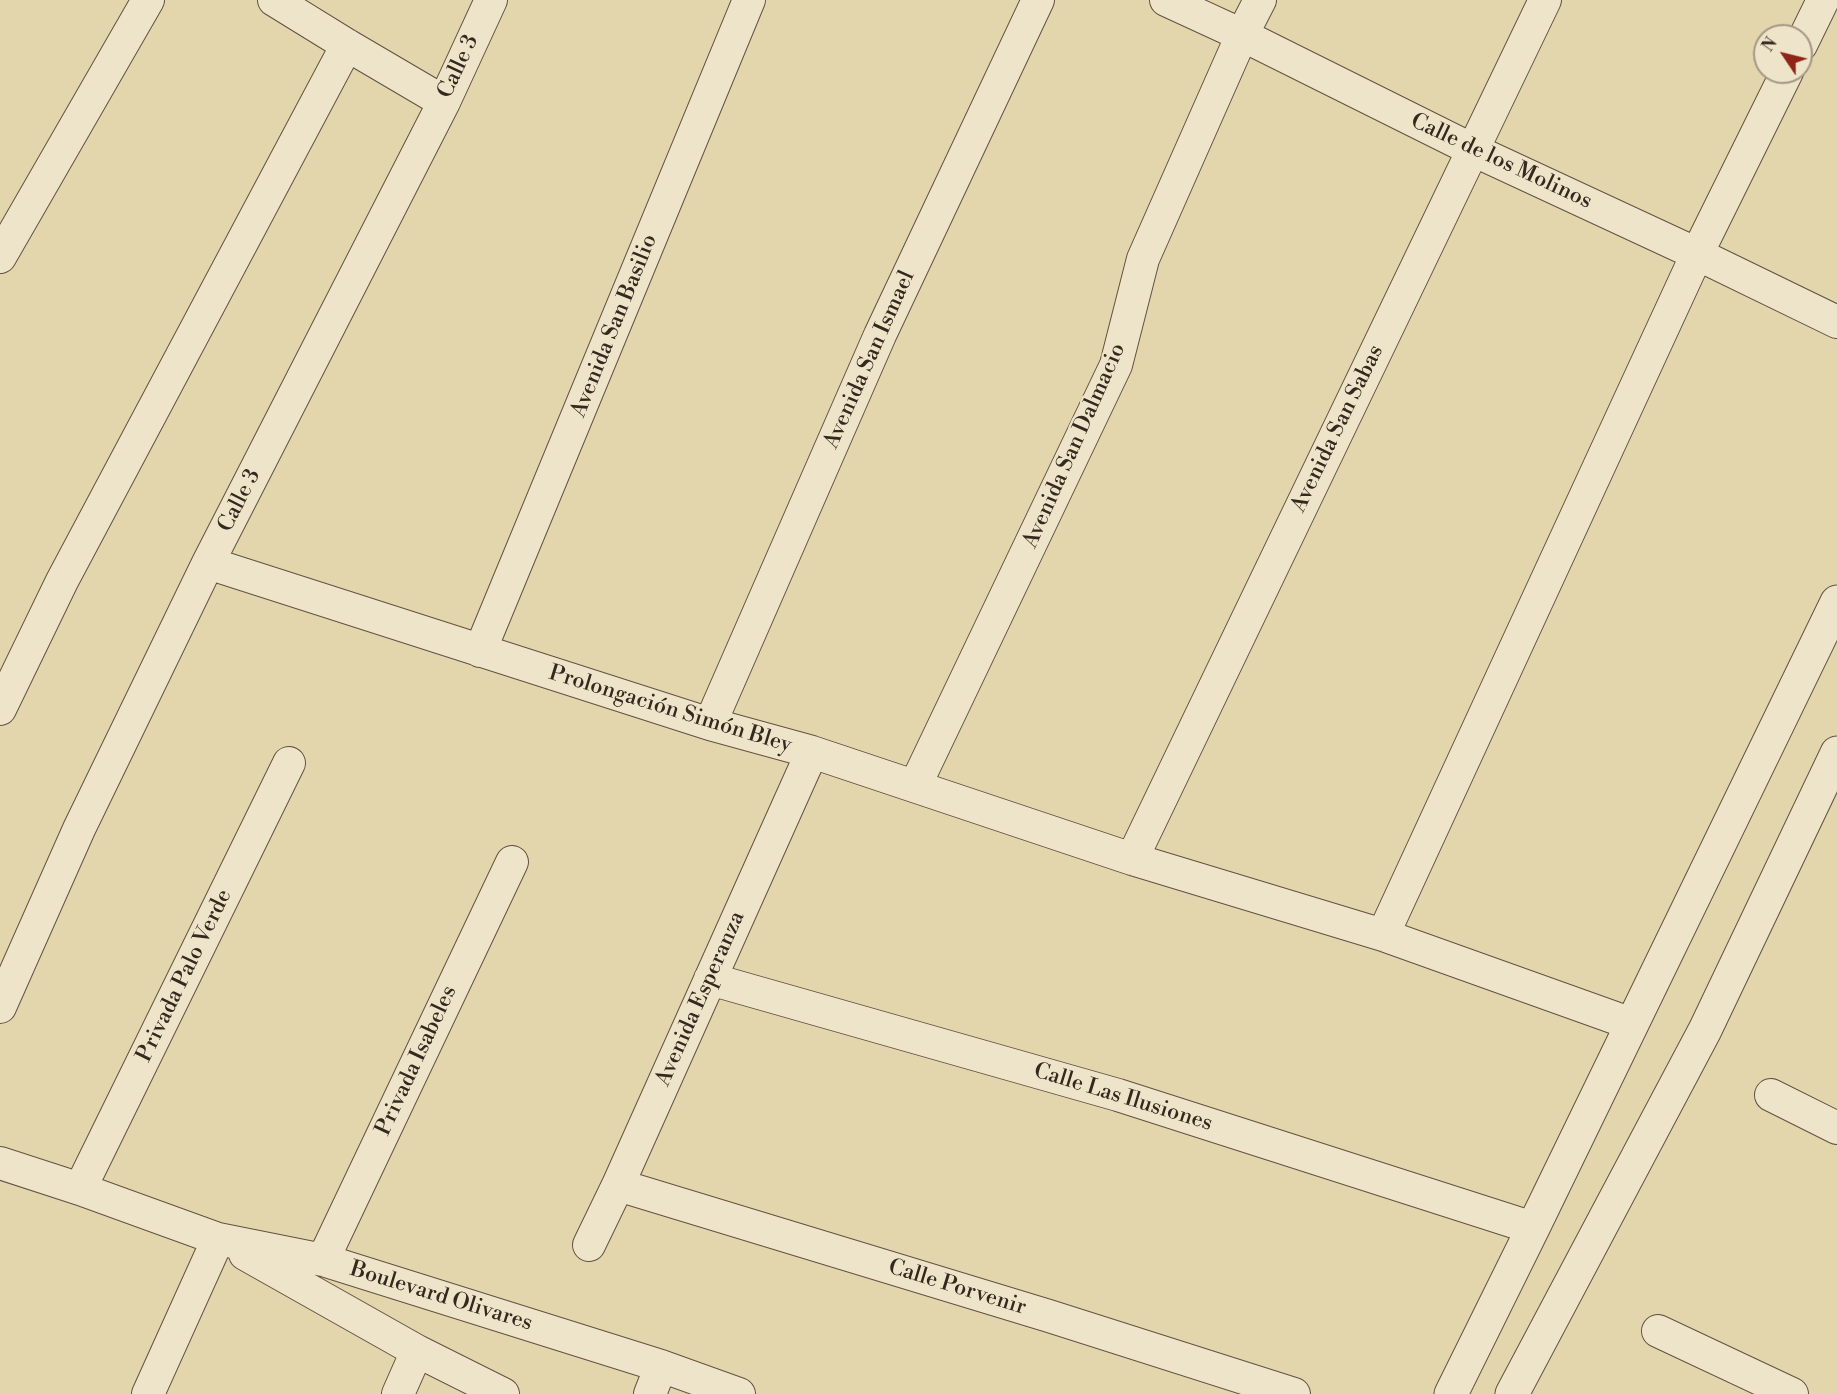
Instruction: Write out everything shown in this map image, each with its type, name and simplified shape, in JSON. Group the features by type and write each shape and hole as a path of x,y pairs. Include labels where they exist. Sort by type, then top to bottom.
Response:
{"street":[{"path":"0,256 148,0"},
{"path":"274,0 444,102"},
{"name":"Calle 3","path":"0,1007 10,955 79,829 208,563 444,102 491,0"},
{"name":"Avenida San Basilio","path":"480,651 749,0"},
{"name":"Avenida San Ismael","path":"710,724 880,335 1038,0"},
{"name":"Calle de los Molinos","path":"1166,0 1242,35 1473,150 1837,322"},
{"name":"Avenida San Dalmacio","path":"915,786 1116,365 1143,259 1242,35 1260,0"},
{"name":"Avenida San Sabas","path":"1132,858 1545,0"},
{"path":"1811,24 1823,0"},
{"path":"0,709 62,581 347,45"},
{"path":"1383,935 1697,254 1782,84"},
{"name":"Prolongación Simón Bley","path":"208,563 710,724 812,752 1132,858 1383,935 1632,1023"},
{"path":"1450,1394 1837,602"},
{"name":"Avenida Esperanza","path":"589,1245 812,752"},
{"path":"1512,1394 1705,1030 1837,753"},
{"name":"Privada Palo Verde","path":"80,1189 290,764"},
{"name":"Privada Isabeles","path":"322,1260 512,862"},
{"name":"Calle Las Ilusiones","path":"710,979 1118,1095 1533,1227"},
{"path":"1772,1095 1837,1128"},
{"name":"Boulevard Olivares","path":"0,1163 218,1239 322,1260 656,1380 739,1394"},
{"name":"Calle Porvenir","path":"618,1185 1049,1316 1294,1394"},
{"path":"148,1394 218,1239"},
{"name":"Boulevard Olivares","path":"218,1239 417,1351 502,1394"},
{"path":"1658,1330 1792,1394"},
{"path":"398,1394 417,1351"}]}
